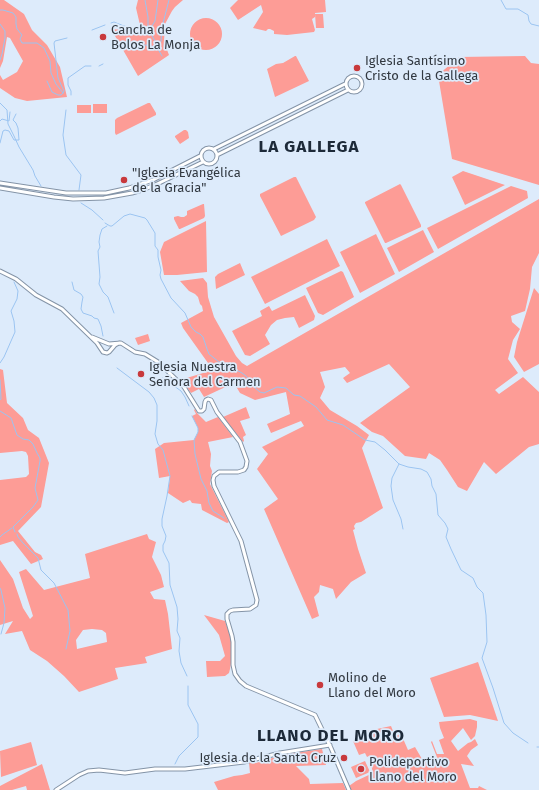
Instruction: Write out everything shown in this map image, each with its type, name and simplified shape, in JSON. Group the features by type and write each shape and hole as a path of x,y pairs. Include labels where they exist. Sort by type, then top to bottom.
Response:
{"main road":[{"path":"0,188 73,199 93,199 130,194 155,185 203,162 209,164 212,163 215,161 217,155 348,90 354,92 358,91 361,89 362,81 359,77 352,75 348,77 345,84 214,150"},
{"path":"345,84 348,90"},
{"path":"0,183 66,193 106,192 129,188 154,180 200,156 202,151 208,147 214,150 217,155"},
{"path":"200,156 203,162"},
{"path":"36,194 37,189"},
{"path":"0,271 16,279 36,295 59,307 92,337 105,353 109,352 119,343"},
{"path":"92,337 107,343 123,344 135,352 148,355 158,362 189,392 199,411 204,410 206,400 211,400 217,412 240,442 247,461 244,470 238,472 219,472 214,476 213,480 214,486 240,541 257,600 256,605 250,609 233,610 227,614 233,642 233,665 235,674 240,682 246,686 315,715 330,745 349,790"},
{"path":"101,348 102,345 107,343"},
{"path":"107,343 110,346 110,350"},
{"path":"56,790 88,771 99,770 125,773 155,769 184,769 244,762 280,753 330,745"}],"shaded area":[{"path":"0,0 4,0 24,14 32,30 47,45 60,67 67,97 27,101 15,98 0,88 0,75 3,80 17,72 23,61 10,38 7,37 3,61 0,68"},
{"path":"138,0 183,0 172,11 165,24 164,42 169,55 138,76 111,29 146,32 140,25 136,8"},
{"path":"238,0 325,0 326,12 315,13 315,17 312,19 315,30 314,32 287,35 274,34 274,31 270,29 266,31 253,28 263,12 261,5 238,20 230,8"},
{"path":"315,14 323,14 324,28 316,28"},
{"path":"203,18 209,18 218,22 222,34 218,46 209,50 203,50 194,46 190,37 190,31 194,22"},
{"path":"295,56 309,81 275,97 267,69 276,64 283,63"},
{"path":"525,56 531,63 539,64 539,185 452,159 438,75 459,57"},
{"path":"150,103 156,115 116,135 115,120 117,118"},
{"path":"93,104 107,104 107,113 93,113"},
{"path":"77,105 91,105 91,113 77,113"},
{"path":"184,130 188,132 189,138 180,144 175,136"},
{"path":"463,171 505,185 465,205 452,177"},
{"path":"296,177 316,217 314,220 281,236 260,194"},
{"path":"400,184 421,227 385,243 365,202"},
{"path":"511,186 527,191 528,198 438,249 427,228"},
{"path":"539,199 539,253 532,267 530,289 525,311 511,316 512,322 520,329 513,340 508,359 518,373 495,390 499,394 523,377 539,392 539,444 529,447 496,474 484,462 467,491 458,487 440,460 429,453 426,459 405,456 383,436 372,432 360,423 410,387 389,364 347,383 343,378 350,373 345,367 320,372 325,387 320,398 330,410 369,435 362,448 383,508 361,522 356,523 354,526 355,529 353,530 366,573 351,582 336,599 333,589 320,585 319,592 314,597 319,616 312,619 264,509 278,499 257,469 268,454 262,447 304,426 301,421 271,433 267,424 290,414 286,392 255,400 240,393 234,383 204,397 199,389 191,393 180,380 213,370 181,323 203,311 198,297 189,291 180,281 203,278 207,283 208,297 214,317 236,356 247,366"},
{"path":"203,204 204,218 179,229 174,217 184,217 187,215 187,211"},
{"path":"206,221 207,272 164,275 160,252 164,242"},
{"path":"423,230 434,252 399,272 387,248"},
{"path":"376,234 395,274 360,293 340,252"},
{"path":"327,239 340,266 265,304 251,277"},
{"path":"240,263 245,275 216,289 215,277"},
{"path":"341,271 343,272 354,297 323,315 318,313 306,288"},
{"path":"534,288 539,294 539,364 524,372 514,357 517,342"},
{"path":"305,295 315,316 314,320 299,328 294,317 277,320 271,325 265,335 270,344 250,356 245,355 232,331 262,316 260,311 269,306 272,311"},
{"path":"148,334 150,341 138,345 135,338"},
{"path":"0,369 3,370 7,403 23,418 28,430 39,438 49,463 41,507 18,531 35,552 41,555 43,559 31,564 13,541 0,545 0,480 26,477 29,474 28,456 26,452 0,453"},
{"path":"246,407 250,418 240,421 246,435 243,437 243,442 223,417"},
{"path":"195,409 206,422 218,417 233,437 208,442 211,454 210,466 212,471 210,484 229,522 227,523 202,510 201,504 192,503 190,500 183,503 168,493 170,476 159,478 155,449 164,443 194,440 198,432 198,428 192,416 196,414"},
{"path":"147,534 149,539 156,542 152,557 161,575 164,587 150,592 154,599 165,600 172,649 145,657 147,663 115,668 118,679 79,692 47,661 30,650 22,631 5,634 13,621 0,625 0,560 13,579 23,608 30,619 33,616 19,572 26,569 44,590 90,578 85,554","holes":["83,630 102,630 106,633 107,642 77,649 76,640"]},
{"path":"204,615 225,621 231,637 232,657 229,673 225,676 207,677 206,661 220,661 225,656 219,635"},
{"path":"478,662 498,721 470,715 444,717 430,678"},
{"path":"470,719 477,721 475,736 471,740 463,728 451,741 458,751 475,739 478,745 471,750 467,756 474,766 461,764 470,788 478,788 479,786 487,790 350,790 349,786 373,773 369,756 367,757 365,753 359,755 353,741 364,739 363,732 391,726 395,736 401,734 408,750 415,747 422,759 426,758 426,763 440,765 431,742 432,741 437,754 444,754 439,740 444,738 439,722"},
{"path":"31,742 37,765 1,777 0,751"},
{"path":"322,749 326,765 296,766 309,779 310,784 343,783 346,790 218,790 214,782 250,773 249,763 256,763 282,755"},
{"name":"Polideportivo Llano del Moro","path":"365,761 370,772 356,778 351,767"},
{"path":"42,764 50,790 27,790 26,786 12,790 0,790 0,786"}],"waterway":[{"path":"145,0 148,28 162,56"},
{"path":"111,23 114,22 132,28 142,27 148,30 155,21 158,0"},
{"path":"122,47 145,45 156,47 159,46 169,0"},
{"path":"501,0 506,9 518,9 528,15 531,24 539,26"},
{"path":"0,10 13,13 16,17 17,29 22,35 20,39 22,43 37,43 44,48 50,61 51,73 56,84 63,93"},
{"path":"0,24 5,31 0,60"},
{"path":"92,30 105,25"},
{"path":"47,81 52,92 58,95 63,93 64,91 58,78 54,43 55,41 67,38"},
{"path":"99,66 103,64"},
{"path":"71,95 68,85 68,78 85,66 91,66"},
{"path":"0,103 7,110 8,124 41,186"},
{"path":"66,110 63,135 66,155 81,175 79,190"},
{"path":"0,121 2,119 9,121 10,112"},
{"path":"0,143 3,131 5,130 9,131 14,140 19,140 18,128 13,120 16,114"},
{"path":"81,203 103,220"},
{"path":"105,223 112,226 124,216 130,214 145,218 147,220 155,233 155,246 158,250 161,279 171,298 185,313 191,327 203,337 209,354 219,362 242,373 260,392 264,393 277,387 286,388 294,395 300,396 316,407 327,420 343,425 365,440 375,442 399,464 421,469 427,472 436,494 438,515 448,529 446,537 451,549 461,570 473,578 477,587 483,593 486,615 487,642 482,658 504,723 513,733 528,743"},
{"path":"107,226 102,229 99,242 99,284 103,292 108,297 114,313"},
{"path":"0,363 15,332 11,311 17,299 18,291 14,282"},
{"path":"72,282 74,290 83,297 81,309 83,313 98,319 103,336"},
{"path":"117,368 149,392 157,405 155,434 158,444 163,450 170,476 162,519 162,526 166,536 163,551 169,563 170,585 177,607 177,631 180,638 179,651 181,663 187,676"},
{"path":"163,378 181,391 189,406"},
{"path":"0,380 0,400"},
{"path":"0,411 11,418 17,435 23,439 29,440 33,444 40,458 35,488 38,500 13,527 15,532"},
{"path":"192,416 198,428 198,432 194,440 195,454 201,479 207,491 209,503 213,511 224,518"},
{"path":"399,464 392,478 391,486 393,500 401,519 403,529"},
{"path":"0,537 12,528"},
{"path":"17,534 23,543 38,558 41,570 54,583 68,610 70,631 66,649"},
{"path":"0,588 5,608 4,623 1,634"},
{"path":"175,764 179,756 198,737 198,724 188,705 188,686"}],"place":[{"name":"Cancha de Bolos La Monja","path":"103,37"},
{"name":"Iglesia Santísimo Cristo de la Gallega","path":"357,68"},
{"name":"\"Iglesia Evangélica de la Gracia\"","path":"124,180"},
{"name":"Iglesia Nuestra Señora del Carmen","path":"141,374"},
{"name":"Molino de Llano del Moro","path":"320,685"},
{"name":"Iglesia de la Santa Cruz","path":"344,758"},
{"name":"Polideportivo Llano del Moro","path":"361,769"}],"district":[{"name":"LA GALLEGA","path":"309,147"},
{"name":"LLANO DEL MORO","path":"331,736"}]}
